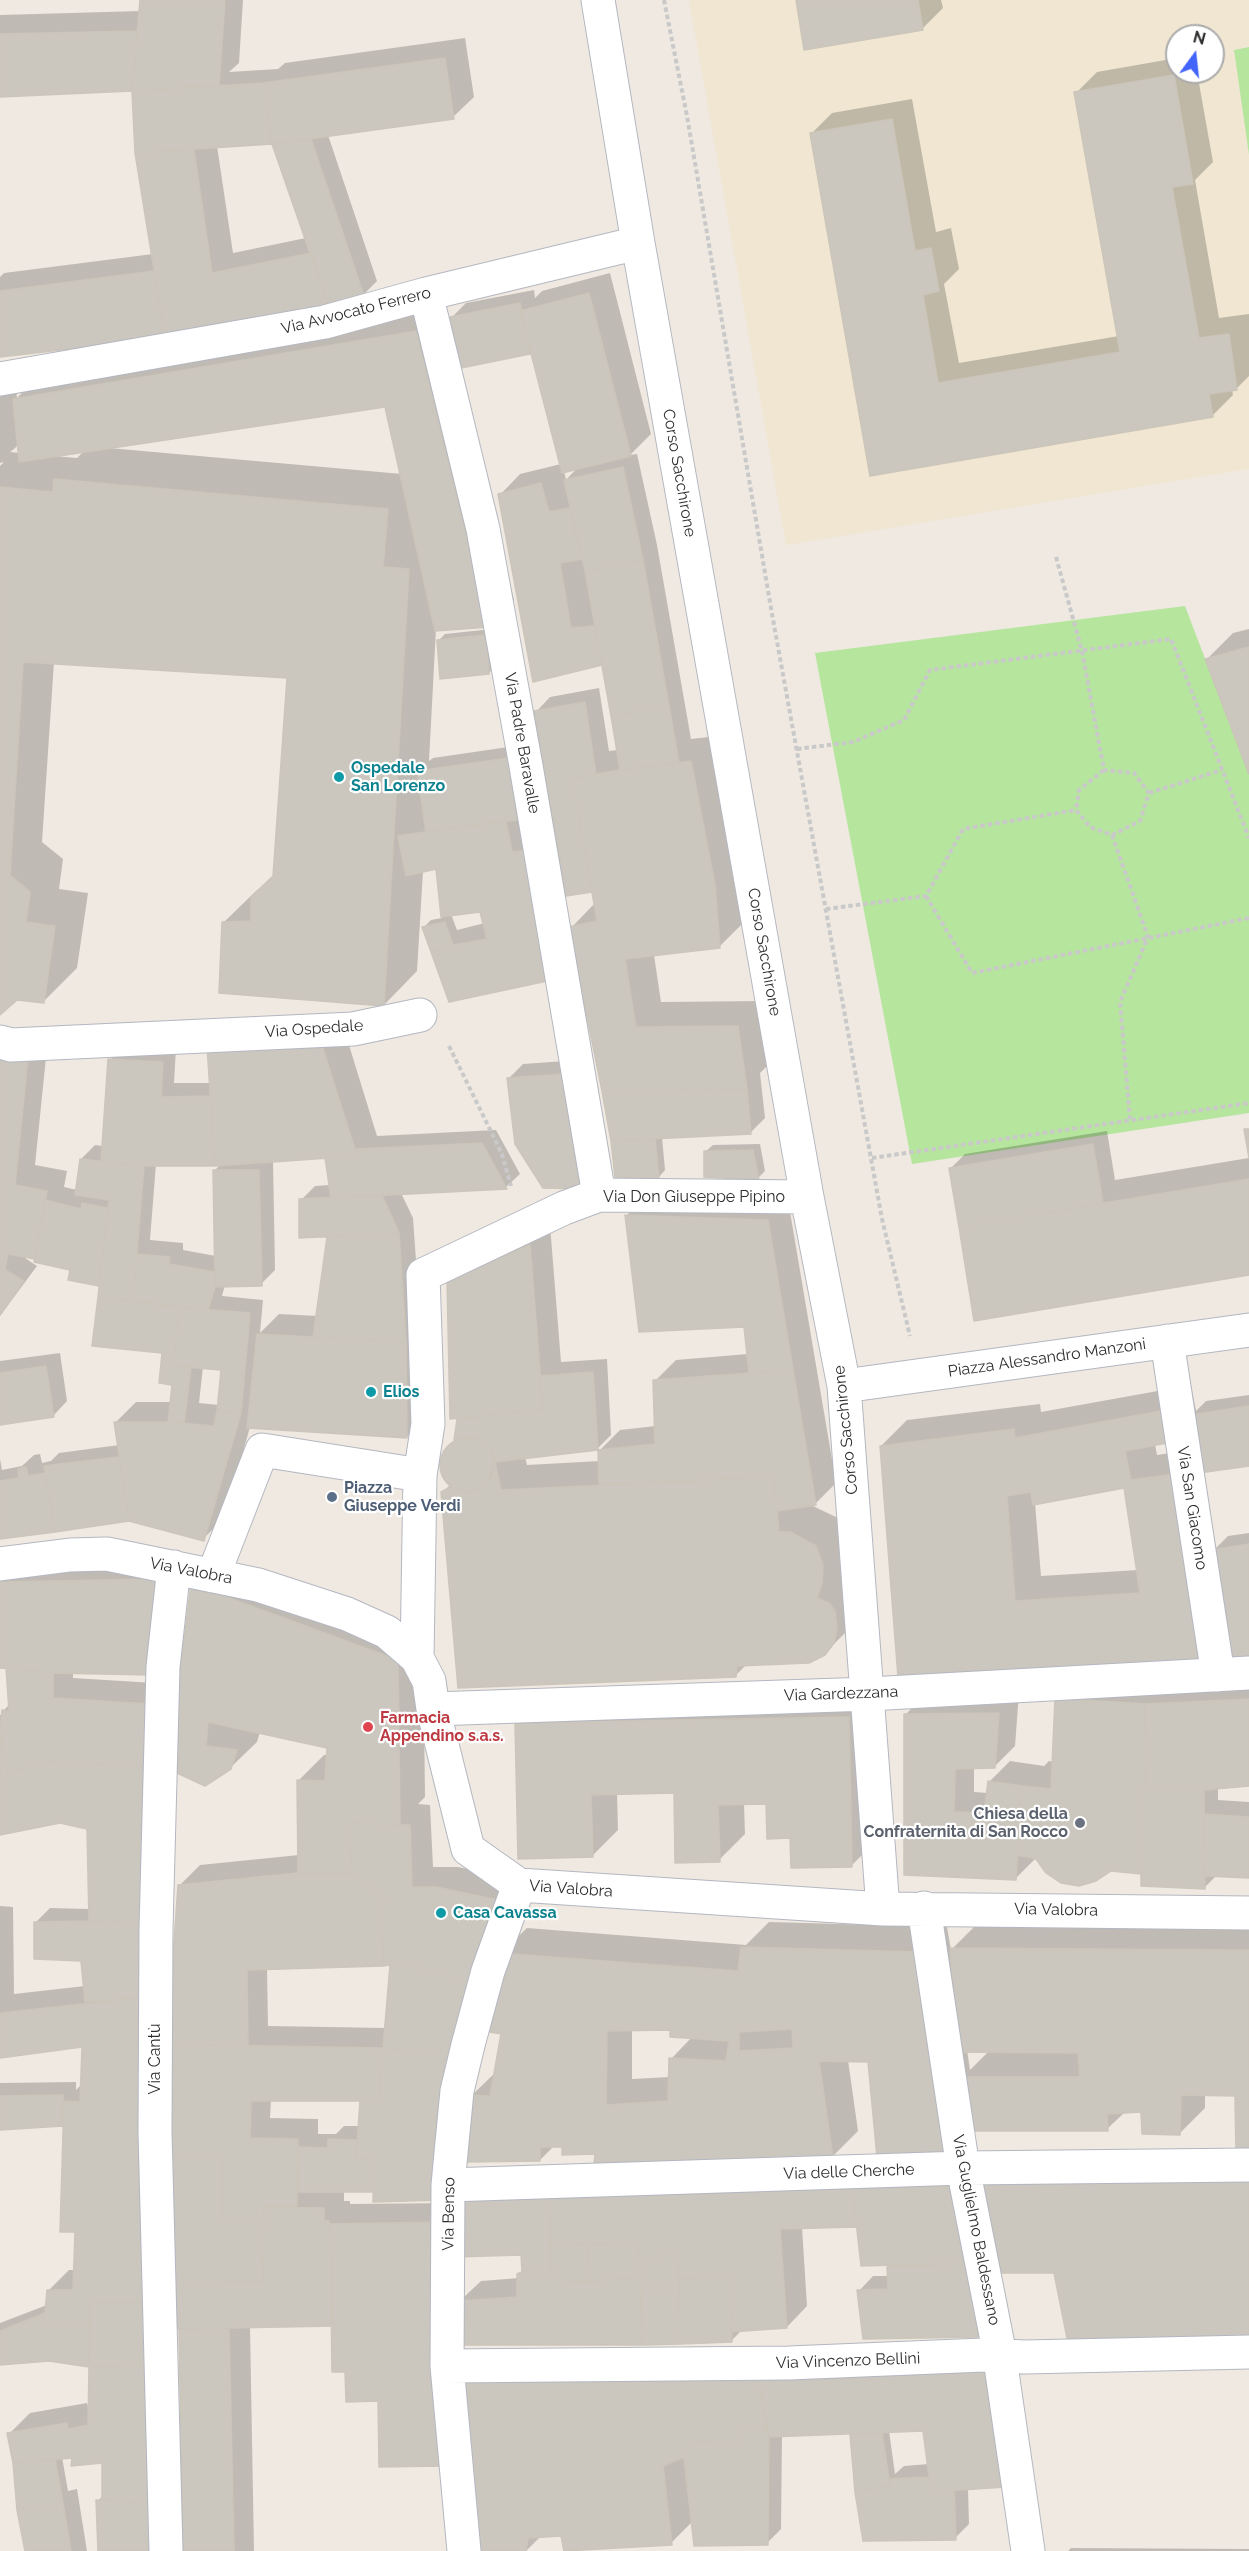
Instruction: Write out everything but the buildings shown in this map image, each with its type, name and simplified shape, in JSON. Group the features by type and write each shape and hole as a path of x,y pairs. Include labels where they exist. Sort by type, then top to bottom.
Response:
{"street":[{"name":"Corso Sacchirone","path":"598,0 638,243 807,1197 844,1386 883,1909"},
{"name":"Via Avvocato Ferrero","path":"0,379 325,322 426,294 638,243"},
{"name":"Via Padre Baravalle","path":"426,294 483,529 599,1195"},
{"name":"Via Ospedale","path":"0,1042 11,1045 353,1029 420,1015"},
{"name":"Via Don Giuseppe Pipino","path":"420,1475 428,1424 423,1275 564,1208 599,1195 807,1197"},
{"name":"Piazza Alessandro Manzoni","path":"844,1386 1249,1330"},
{"name":"Via San Giacomo","path":"1167,1341 1233,1674"},
{"path":"213,1576 262,1450 420,1475 417,1658"},
{"name":"Via Valobra","path":"0,1564 70,1555 107,1554 258,1585 347,1614 387,1632 417,1658 429,1681 433,1710 468,1849 519,1886 883,1909 1249,1913"},
{"name":"Via Cantù","path":"166,2551 155,2133 156,1929 163,1667 174,1567"},
{"name":"Via Gardezzana","path":"433,1710 868,1694 1233,1674"},
{"name":"Via Benso","path":"464,2551 447,2366 448,2185 457,2091 488,1971 519,1886"},
{"name":"Via Guglielmo Baldessano","path":"924,1908 963,2168 999,2355 1028,2551"},
{"name":"Via delle Cherche","path":"448,2185 963,2168 1249,2165"},
{"name":"Via Vincenzo Bellini","path":"447,2366 789,2363 999,2355 1025,2357 1249,2352"}],"path":[{"path":"664,0 882,1219 910,1332 914,1376"},
{"path":"1056,557 1082,651 1104,770"},
{"path":"797,749 853,742 904,720 930,670 1171,639 1249,838"},
{"path":"1104,770 1134,773 1149,793 1140,821 1112,835 1090,827 1076,810 1079,790 1104,770"},
{"path":"1149,793 1222,770"},
{"path":"926,896 963,829 1076,810"},
{"path":"1112,835 1148,937 1120,1002 1130,1119"},
{"path":"826,909 926,896"},
{"path":"926,896 972,973 1249,918"},
{"path":"420,1015 435,1018 502,1154 523,1228"},
{"path":"872,1158 1249,1103"}],"shaded area":[{"path":"689,0 1249,0 1249,47 1234,50 1249,155 1249,469 786,545"}],"green space":[{"path":"1249,47 1249,155 1234,50"},
{"path":"1185,606 1249,774 1249,1113 912,1164 815,653"}],"place":[{"name":"Ospedale San Lorenzo","path":"339,777"},
{"name":"Elios","path":"371,1392"},
{"name":"Piazza Giuseppe Verdi","path":"332,1497"},
{"name":"Farmacia Appendino s.a.s.","path":"368,1727"},
{"name":"Chiesa della Confraternita di San Rocco","path":"1080,1823"},
{"name":"Casa Cavassa","path":"441,1913"}]}
